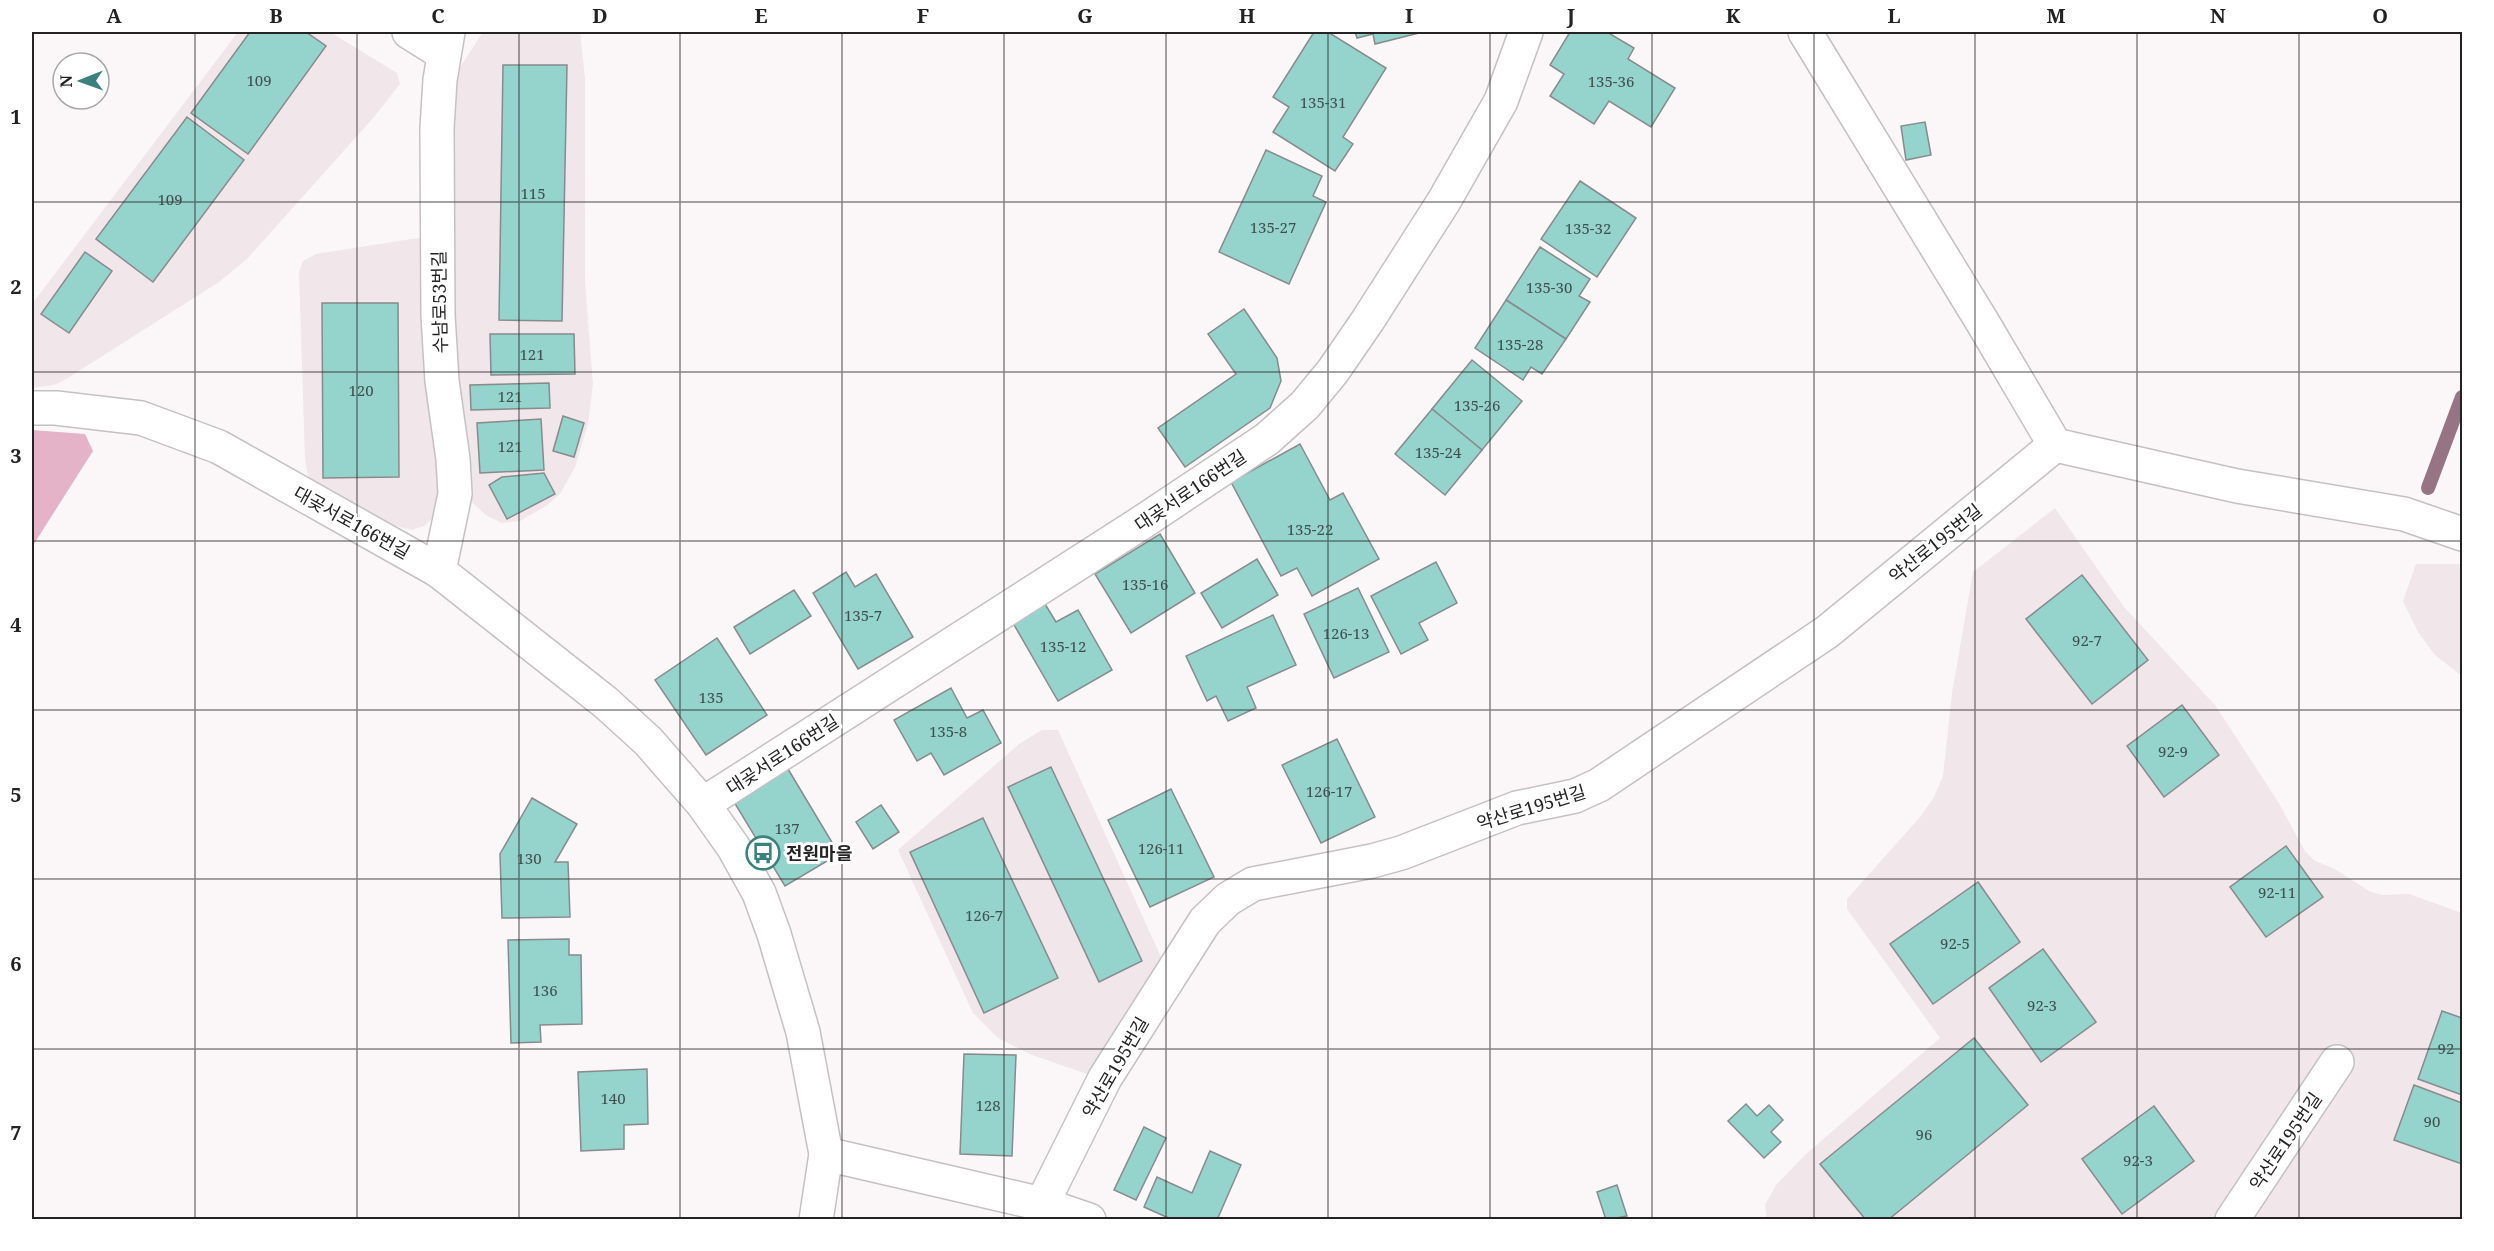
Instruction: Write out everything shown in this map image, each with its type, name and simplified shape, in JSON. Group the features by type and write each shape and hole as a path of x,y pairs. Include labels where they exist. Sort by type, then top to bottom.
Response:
{"lane":[{"path":"409,32 446,43"},
{"name":"대곶서로166번길","path":"703,804 1154,515 1267,439 1305,405 1333,371 1368,320 1444,201 1501,101 1527,32"},
{"path":"1805,32 2055,445 2237,486 2404,514 2463,534"},
{"name":"수남로53번길","path":"439,571 455,494 453,459 442,381 438,315 436,128 446,43"},
{"name":"대곶서로166번길","path":"32,408 56,408 141,418 219,447 439,571 604,702 648,741 703,804 734,848 749,875 774,934 805,1042 826,1154 816,1220"},
{"name":"약산로195번길","path":"1042,1204 1105,1078 1205,921 1228,899 1253,884 1372,861 1401,853 1517,808 1575,795 1599,785 1827,632 2055,445"},
{"name":"약산로195번길","path":"2232,1220 2337,1062"},
{"path":"826,1154 1042,1204 1089,1220"}],"shaded area":[{"path":"238,32 330,32 397,73 400,84 374,117 247,259 219,282 68,378 54,385 32,388 32,304"},
{"path":"483,32 580,32 585,78 585,282 593,384 588,424 575,467 560,494 546,506 520,521 502,523 487,516 464,495 446,233 457,72"},
{"path":"424,237 443,482 434,517 424,526 412,530 392,525 320,490 309,481 305,460 299,272 303,261 316,254"},
{"path":"32,430 85,434 93,451 32,547"},
{"path":"2055,508 2124,607 2215,705 2277,800 2305,851 2315,861 2333,868 2369,891 2382,895 2409,894 2462,913 2462,1219 1767,1220 1765,1205 1776,1185 1805,1155 1940,1038 1847,909 1847,899 1920,817 1934,797 1943,776 1952,693 1973,572"},
{"path":"2416,564 2462,564 2462,676 2435,655 2418,632 2403,601"},
{"path":"1042,730 1058,730 1161,957 1090,1075 1032,1055 998,1038 973,1013 898,850 1019,744"}],"building":[{"path":"250,32 306,32 326,46 248,154 191,113"},
{"path":"1314,32 1328,32 1386,68 1343,137 1353,144 1335,171 1273,132 1289,107 1273,97"},
{"path":"1355,32 1423,32 1375,44 1373,34 1357,38"},
{"path":"1570,32 1607,32 1634,48 1628,59 1675,88 1651,127 1609,101 1594,124 1550,96 1564,74 1550,65"},
{"path":"503,65 567,65 562,321 499,320"},
{"path":"187,117 244,160 153,282 96,239"},
{"path":"1925,122 1931,155 1906,160 1901,126"},
{"path":"1266,150 1322,176 1313,196 1326,202 1289,284 1219,252"},
{"path":"1580,181 1636,218 1597,277 1541,239"},
{"path":"1540,247 1590,279 1579,296 1590,302 1566,339 1506,300"},
{"path":"85,252 112,271 69,333 41,314"},
{"path":"1506,300 1566,339 1542,374 1531,367 1523,380 1475,348"},
{"path":"322,303 398,303 399,477 323,478"},
{"path":"1244,309 1277,358 1281,381 1270,408 1185,467 1158,428 1236,374 1208,334"},
{"path":"490,334 574,334 575,374 491,375"},
{"path":"1472,360 1522,401 1482,450 1432,409"},
{"path":"549,383 550,408 471,410 470,385"},
{"path":"1432,409 1482,450 1445,495 1395,454"},
{"path":"563,416 584,423 574,457 553,451"},
{"path":"541,419 544,470 480,473 477,423"},
{"path":"1300,444 1330,500 1343,493 1379,559 1312,596 1297,568 1281,576 1231,482"},
{"path":"544,473 555,494 507,519 489,485 502,477"},
{"path":"1160,534 1195,593 1131,633 1095,574"},
{"path":"1257,559 1278,595 1222,628 1201,593"},
{"path":"1436,562 1457,603 1419,623 1428,640 1401,654 1371,596"},
{"path":"846,572 855,587 876,574 913,637 858,669 813,593"},
{"path":"2082,575 2148,660 2092,704 2026,619"},
{"path":"1358,588 1389,652 1334,678 1304,614"},
{"path":"794,590 811,616 750,654 734,627"},
{"path":"1045,604 1056,622 1078,610 1112,670 1058,701 1013,623"},
{"path":"1273,615 1296,665 1247,687 1256,708 1228,721 1216,696 1207,701 1186,656"},
{"path":"717,638 767,715 706,755 655,680"},
{"path":"951,688 967,718 983,710 1001,743 944,775 931,753 917,761 894,720"},
{"path":"2182,705 2219,755 2164,797 2127,746"},
{"path":"1337,739 1375,817 1321,843 1282,765"},
{"path":"1051,767 1142,961 1099,982 1008,787"},
{"path":"788,769 839,854 785,886 734,802"},
{"path":"1171,789 1214,877 1150,907 1108,820"},
{"path":"532,798 577,824 555,862 568,862 570,917 502,918 500,854"},
{"path":"881,805 899,832 873,849 856,822"},
{"path":"983,818 1058,978 984,1013 910,852"},
{"path":"2286,846 2323,897 2266,937 2230,887"},
{"path":"1978,882 2020,942 1933,1004 1890,944"},
{"path":"569,939 569,955 581,955 582,1024 540,1025 541,1042 511,1043 508,940"},
{"path":"2043,949 2096,1022 2041,1062 1989,988"},
{"path":"2442,1011 2462,1018 2462,1095 2418,1079"},
{"path":"1974,1038 2028,1105 1888,1220 1866,1220 1820,1164"},
{"path":"964,1054 1016,1055 1012,1156 960,1154"},
{"path":"647,1069 648,1124 624,1125 624,1149 581,1151 578,1072"},
{"path":"2414,1085 2462,1103 2462,1164 2394,1140"},
{"path":"1746,1104 1757,1116 1769,1105 1783,1120 1771,1132 1781,1142 1764,1158 1728,1121"},
{"path":"2154,1106 2194,1161 2122,1214 2082,1159"},
{"path":"1144,1127 1166,1138 1136,1200 1114,1190"},
{"path":"1210,1151 1241,1165 1217,1220 1173,1220 1144,1207 1157,1177 1192,1193"},
{"path":"1617,1185 1627,1216 1606,1220 1597,1192"}],"waterway":[{"path":"2428,488 2462,397"}],"place":[{"name":"전원마을","path":"763,853"}]}
